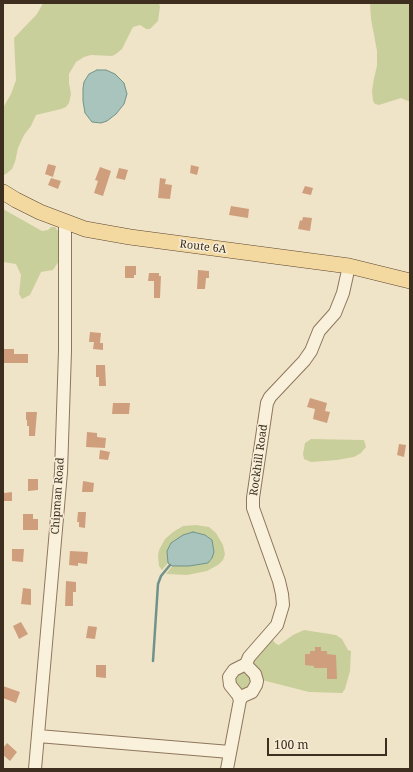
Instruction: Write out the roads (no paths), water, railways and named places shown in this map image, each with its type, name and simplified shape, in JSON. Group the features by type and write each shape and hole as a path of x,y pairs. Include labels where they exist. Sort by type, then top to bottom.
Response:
{"main road":[{"name":"Route 6A","path":"3,192 40,212 85,229 130,237 349,266 410,281"}],"street":[{"name":"Chipman Road","path":"35,769 61,464 65,351 65,222"},
{"name":"Rockhill Road","path":"240,700 230,685 230,677 234,670 246,664 250,657 277,625 283,605 280,581 253,508 253,498 267,403 270,396 304,361 311,351 319,331 335,313 343,293 349,266"},
{"path":"227,769 240,700 243,696 252,692 257,681 255,674 246,664"},
{"path":"38,736 230,752"}],"water":[{"path":"97,70 106,70 115,74 124,83 127,94 124,104 116,114 107,121 101,123 92,122 85,113 83,101 84,82 89,74"},
{"path":"193,532 205,535 212,540 214,552 212,558 208,563 189,566 172,566 168,563 167,551 171,543 183,535"}],"waterway":[{"path":"153,661 158,584 161,576 170,565"}]}
